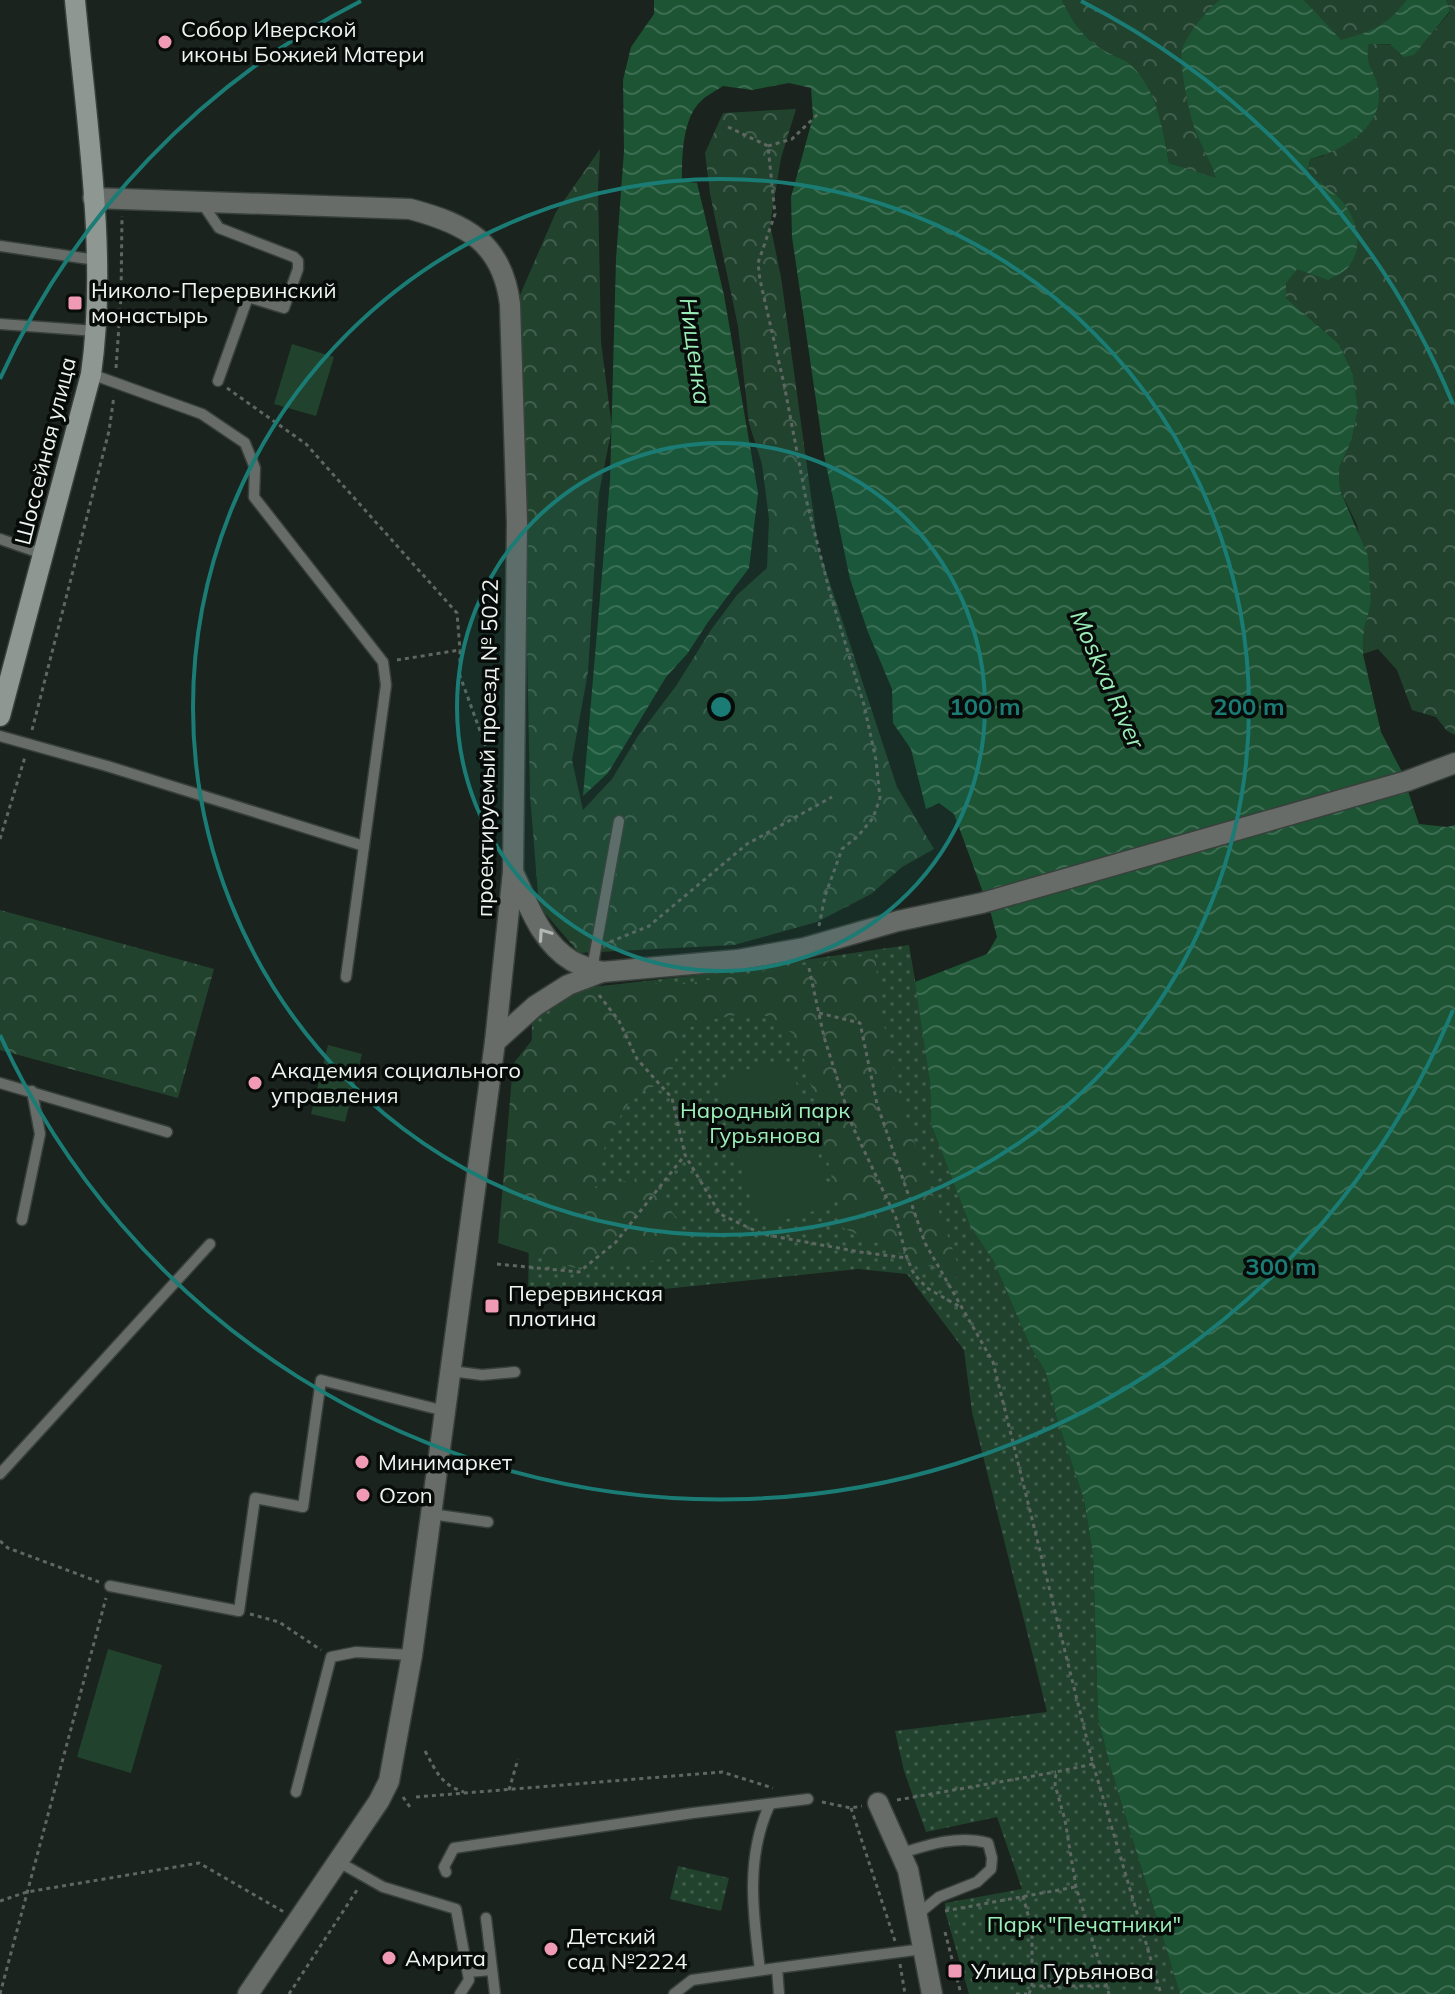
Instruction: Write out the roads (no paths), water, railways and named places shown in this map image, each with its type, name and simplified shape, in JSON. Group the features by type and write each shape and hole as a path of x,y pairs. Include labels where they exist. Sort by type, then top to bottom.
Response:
{"main road":[{"name":"Шоссейная улица","path":"0,716 91,374 96,331 93,198 75,0"}],"street":[{"name":"проектируемый проезд № 5022","path":"93,198 410,209 442,217 465,228 493,254 502,270 510,304 517,523 513,872 495,1042 412,1655 389,1781 379,1801 250,1993"},
{"path":"495,1042 535,1006 568,985 597,978 810,947 898,921 982,903 1407,781 1455,763"},
{"path":"513,872 537,924 552,946 597,978"},
{"path":"878,1803 902,1853 918,1914 932,1994"}],"lane":[{"path":"201,201 219,228 298,261 284,308 248,297 218,381"},
{"path":"0,246 96,260"},
{"path":"0,324 96,331"},
{"path":"91,374 202,414 245,443 255,468 254,497 383,662 386,685 346,977"},
{"path":"0,539 45,555"},
{"path":"0,736 364,846"},
{"path":"597,978 596,948 619,821"},
{"path":"0,1083 167,1132"},
{"path":"22,1220 40,1134 32,1091"},
{"path":"0,1474 210,1244"},
{"path":"451,1371 482,1375 515,1372"},
{"path":"110,1586 239,1611 255,1498 303,1507 321,1380 445,1411"},
{"path":"431,1514 488,1522"},
{"path":"296,1792 331,1657 356,1652 412,1655"},
{"path":"446,1872 444,1867 454,1848 808,1799"},
{"path":"760,1970 754,1928 752,1869 760,1826 770,1804"},
{"path":"902,1853 932,1844 971,1838 988,1843 992,1858 991,1869 977,1882 939,1897 918,1914"},
{"path":"337,1861 383,1887 456,1909 469,1980 460,1994"},
{"path":"486,1918 495,1994"},
{"path":"674,1994 692,1980 923,1949"},
{"path":"777,1968 779,1994"},
{"path":"468,1972 492,1970"}],"water":[{"path":"654,0 1062,0 1088,38 1129,63 1141,76 1154,99 1169,163 1216,178 1194,125 1181,58 1192,30 1220,0 1304,0 1341,40 1378,27 1406,0 1446,0 1450,11 1414,55 1404,57 1390,44 1369,44 1369,62 1378,87 1379,101 1375,113 1369,124 1348,143 1310,159 1308,172 1347,208 1357,233 1354,258 1340,274 1328,280 1297,269 1286,283 1286,298 1339,344 1353,374 1358,408 1352,439 1339,468 1340,490 1368,556 1371,604 1364,629 1363,654 1381,732 1401,770 1419,824 1455,825 1455,1994 1180,1994 1098,1718 1093,1555 1084,1500 1056,1416 1046,1373 1030,1346 994,1262 970,1226 931,1124 930,1082 915,982 987,954 997,937 954,814 939,803 926,809 911,749 893,723 892,689 850,579 824,455 792,237 791,197 813,117 811,88 789,83 752,90 723,86 701,101 690,118 683,150 682,181 697,183 724,295 758,493 749,568 687,654 666,677 608,773 583,796 610,481 616,259 624,151 623,80 631,47 654,14"}],"place":[{"name":"Собор Иверской иконы Божией Матери","path":"165,42"},
{"name":"Николо-Перервинский монастырь","path":"75,303"},
{"name":"Академия социального управления","path":"255,1083"},
{"name":"Перервинская плотина","path":"492,1306"},
{"name":"Минимаркет","path":"362,1462"},
{"name":"Ozon","path":"363,1495"},
{"name":"Детский сад №2224","path":"551,1949"},
{"name":"Амрита","path":"389,1958"},
{"name":"Улица Гурьянова","path":"955,1971"}],"water label":[{"name":"Нищенка","path":"696,351"},
{"name":"Moskva River","path":"1108,679"}],"park label":[{"name":"Народный парк Гурьянова","path":"765,1122"},
{"name":"Парк \"Печатники\"","path":"1084,1924"}]}
